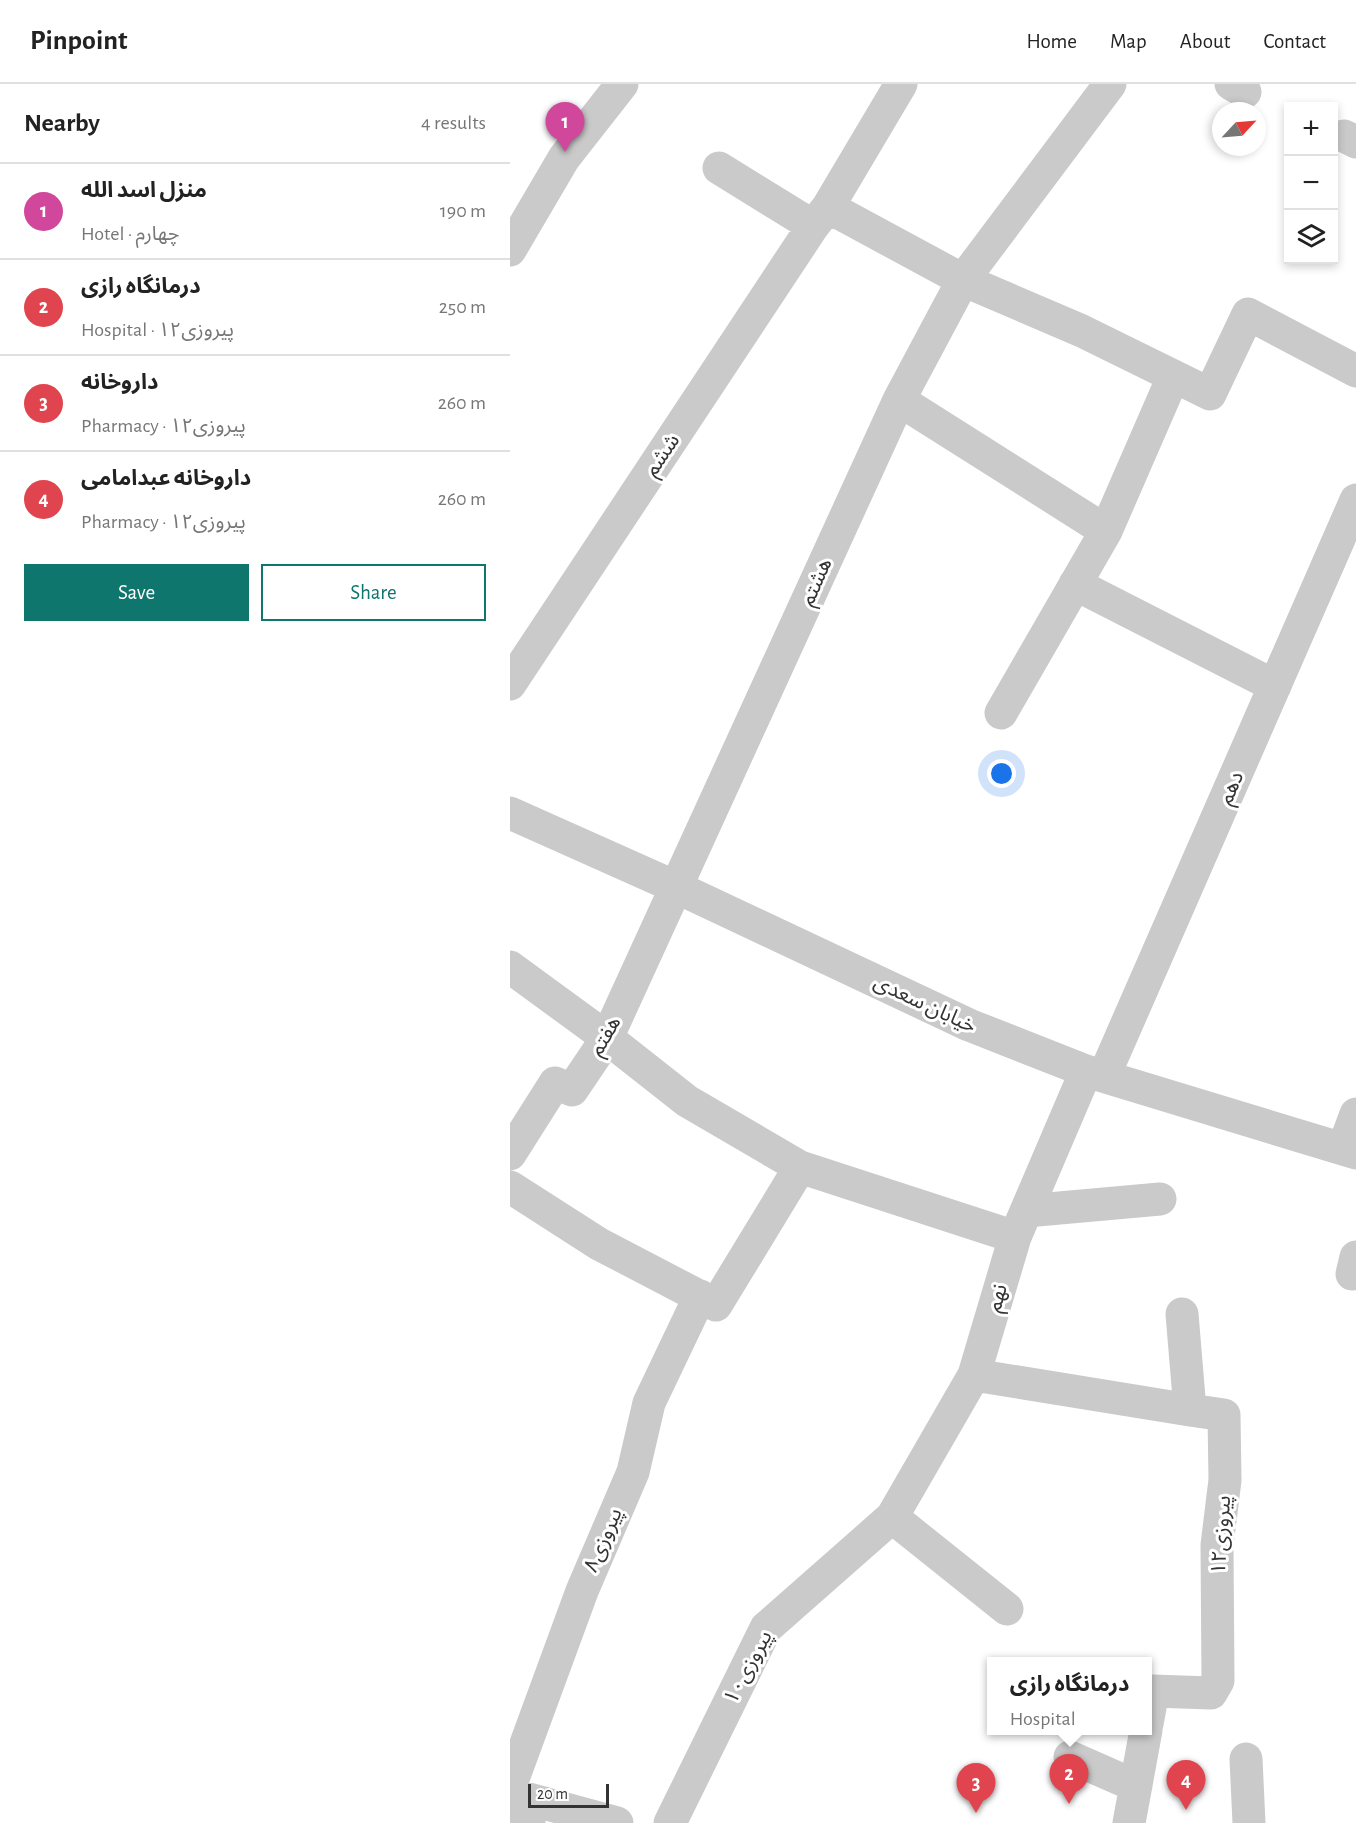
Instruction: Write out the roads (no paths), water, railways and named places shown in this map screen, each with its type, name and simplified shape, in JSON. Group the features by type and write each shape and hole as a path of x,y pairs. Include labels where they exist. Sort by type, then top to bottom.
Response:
{"street":[{"path":"510,250 564,158 622,84"},
{"name":"ششم","path":"510,684 821,216 901,84"},
{"name":"هشتم","path":"678,888 898,400 963,280 1110,84"},
{"path":"719,168 963,280 1082,331 1210,394 1248,314 1356,371"},
{"path":"1001,713 1106,531 1173,377"},
{"path":"898,400 1106,531"},
{"name":"دهم","path":"1095,1073 1275,686 1356,500"},
{"path":"1075,584 1275,686"},
{"name":"خیابان سعدی","path":"510,813 678,888 969,1025 1095,1073 1350,1151"},
{"name":"هفتم","path":"510,1154 555,1083 572,1090 607,1038 678,888"},
{"path":"510,967 607,1038 687,1101 800,1167 1021,1224 1160,1200"},
{"name":"نهم","path":"892,1517 974,1375 1021,1224 1095,1073"},
{"path":"1350,1151 1356,1114"},
{"path":"510,1187 599,1244 716,1305 800,1167"},
{"name":"پیروزی۸","path":"510,1787 582,1591 633,1472 649,1403 700,1296"},
{"path":"974,1375 1191,1410 1182,1314"},
{"name":"پیروزی۱۲","path":"1152,1696 1153,1691 1210,1693 1218,1682 1217,1545 1225,1480 1224,1415 1191,1410"},
{"path":"892,1517 1007,1608"},
{"name":"پیروزی۱۰","path":"670,1823 766,1628 892,1517"},
{"path":"1129,1823 1145,1735"},
{"path":"1070,1757 1136,1786"},
{"path":"1246,1759 1249,1823"},
{"path":"510,1794 617,1823"},
{"path":"510,1818 529,1823"}],"place":[{"name":"منزل اسد الله","path":"565,152"},
{"name":"درمانگاه رازی","path":"1069,1804"},
{"name":"داروخانه عبدامامی","path":"1186,1810"},
{"name":"داروخانه","path":"976,1813"}]}
